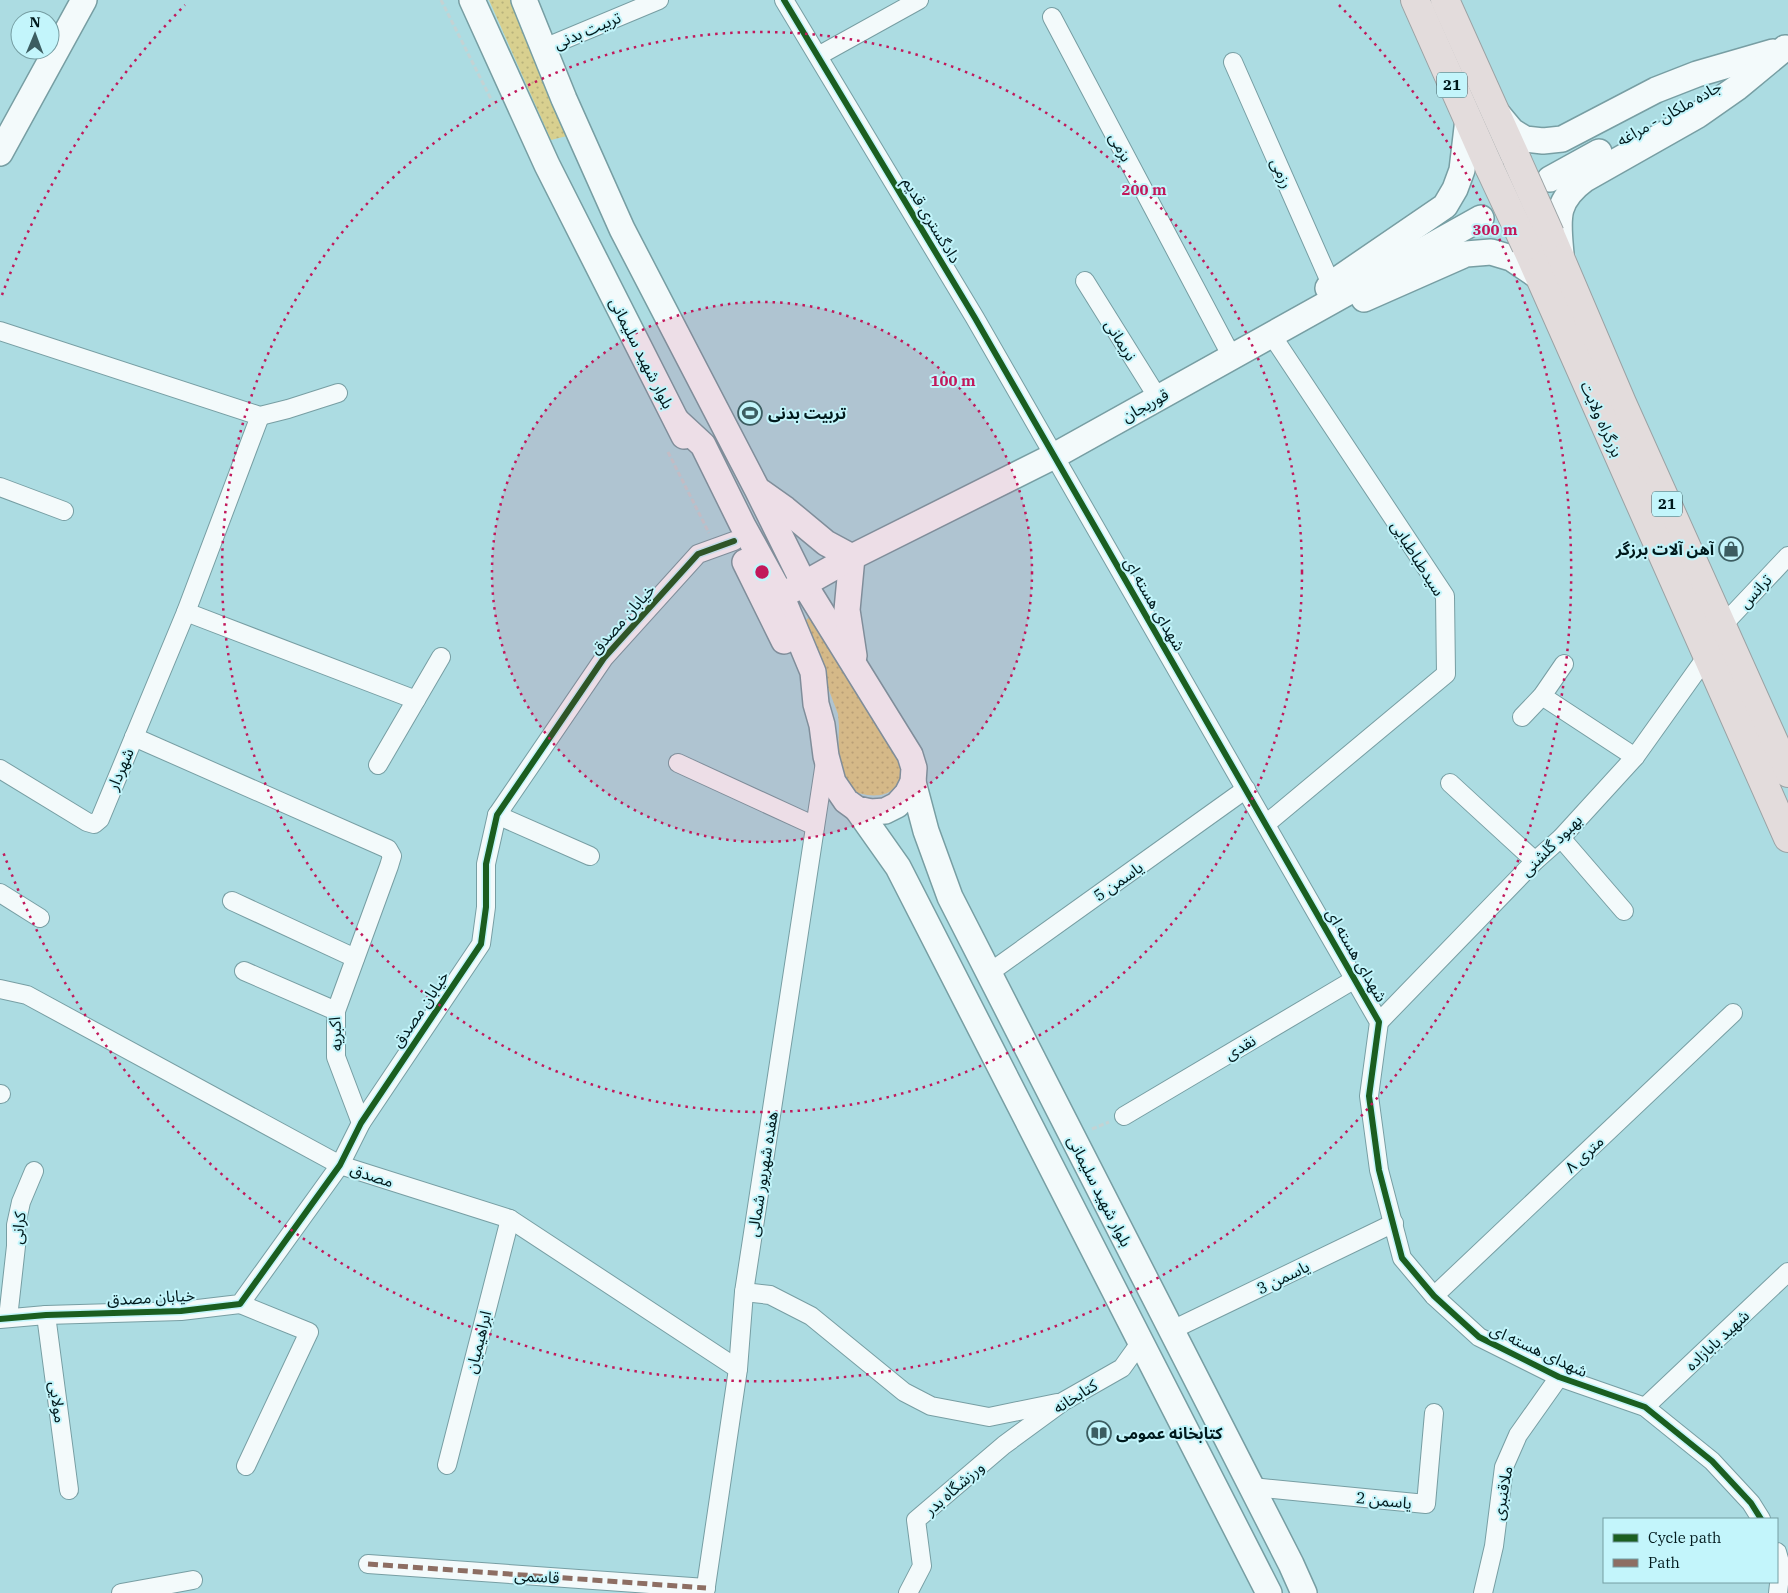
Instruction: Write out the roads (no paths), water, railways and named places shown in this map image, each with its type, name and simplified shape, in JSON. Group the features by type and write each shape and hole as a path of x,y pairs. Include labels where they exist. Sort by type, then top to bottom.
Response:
{"highway":[{"name":"بزرگراه ولایت","path":"1414,0 1526,246 1788,838"},
{"name":"بزرگراه ولایت","path":"1445,0 1518,160 1622,404 1788,773"}],"main road":[{"path":"0,153 84,0"},
{"name":"بلوار شهید سلیمانی","path":"472,0 547,165 719,505 734,541 816,704 822,725 832,782 846,801 857,809 898,867 1268,1593"},
{"path":"524,0 564,99 622,229 757,489 804,584"},
{"path":"1495,110 1512,131 1526,139 1543,141 1562,139 1656,90 1697,74 1787,48"},
{"path":"1561,260 1560,210 1565,197 1574,187 1585,178 1698,115 1787,48"},
{"name":"جاده ملکان - مراغه","path":"1550,179 1787,48"},
{"path":"1312,312 1331,284 1445,206 1455,189 1462,170 1468,119"},
{"name":"قوریجان","path":"781,594 1054,456 1481,218"},
{"path":"1312,312 1362,300 1466,254 1491,252 1511,258 1539,277"},
{"path":"677,421 703,445 743,526 781,594 813,672 816,704"},
{"path":"757,489 785,509 826,543 852,557 847,610 855,666"},
{"name":"بلوار شهید سلیمانی","path":"804,584 910,756 914,768 913,782 926,831 950,897 1252,1487 1304,1593"},
{"path":"857,809 871,812 885,811 897,805 907,794 913,782"}],"street":[{"name":"تربیت بدنی","path":"544,48 659,0"},
{"name":"دادگستری قدیم","path":"784,0 975,318 1054,456"},
{"path":"818,56 919,0"},
{"name":"بزمی","path":"1052,17 1232,356"},
{"name":"رزمی","path":"1233,62 1331,284"},
{"name":"نریمانی","path":"1084,281 1158,398"},
{"path":"0,331 260,416 338,393"},
{"name":"سیدطباطبایی","path":"1266,824 1446,674 1445,596 1271,334"},
{"name":"شهردار","path":"0,769 87,822 94,824 100,819 186,612 260,416"},
{"name":"شهدای هسته ای","path":"1054,456 1380,1022 1369,1096 1380,1170 1402,1258 1434,1296 1479,1337 1559,1377 1644,1407 1712,1461 1751,1503 1760,1518"},
{"path":"0,487 64,511"},
{"name":"خیابان مصدق","path":"4,1319 46,1314 181,1311 240,1304 340,1165 361,1123 481,944 486,906 486,864 497,815 604,658 698,554 734,541"},
{"name":"ترانس","path":"1722,626 1788,556"},
{"path":"186,612 416,700"},
{"name":"بهبود گلشنی","path":"1380,1022 1535,861 1561,838 1635,757 1707,656"},
{"path":"378,765 441,657"},
{"path":"1522,717 1542,696 1564,664"},
{"path":"1542,696 1635,757"},
{"path":"134,738 388,849 392,856 389,866 336,1011"},
{"name":"هفده شهریور شمالی","path":"705,1590 738,1369 744,1292 826,756"},
{"path":"678,763 815,826"},
{"path":"1450,783 1535,861"},
{"name":"یاسمن 5","path":"989,973 1246,789"},
{"path":"497,815 590,856"},
{"path":"1561,838 1624,910"},
{"path":"0,893 40,918"},
{"path":"232,901 355,958"},
{"name":"اکبریه","path":"244,971 336,1011 336,1057 361,1123"},
{"name":"نقدی","path":"1124,1116 1356,979"},
{"name":"مصدق","path":"0,989 27,995 340,1165 510,1219 738,1369"},
{"name":"۸ متری","path":"1434,1296 1733,1013"},
{"name":"کرانی","path":"4,1319 16,1246 16,1225 21,1202 34,1171"},
{"name":"ابراهیمیان","path":"447,1465 510,1219"},
{"name":"یاسمن 3","path":"1172,1330 1394,1223"},
{"name":"شهید بابازاده","path":"1644,1407 1788,1272"},
{"path":"744,1292 770,1295 811,1316 904,1392 931,1406 989,1417 1064,1402"},
{"path":"240,1304 309,1332 246,1466"},
{"name":"مولایی","path":"46,1314 69,1490"},
{"name":"کتابخانه","path":"1004,1445 1064,1402 1122,1368 1140,1343"},
{"name":"ملاقنبری","path":"1483,1593 1494,1546 1504,1467 1518,1435 1559,1377"},
{"name":"یاسمن 2","path":"1252,1487 1426,1504 1434,1413"},
{"name":"ورزشگاه بدر","path":"908,1593 922,1566 916,1520 1004,1445"},
{"path":"1778,1556 1781,1566 1778,1593"},
{"name":"قاسمی","path":"368,1564 705,1590"},
{"path":"121,1593 193,1580"}],"place":[{"name":"تربیت بدنی","path":"750,413"},
{"name":"آهن آلات برزگر","path":"1731,549"},
{"name":"کتابخانه عمومی","path":"1099,1433"}]}
